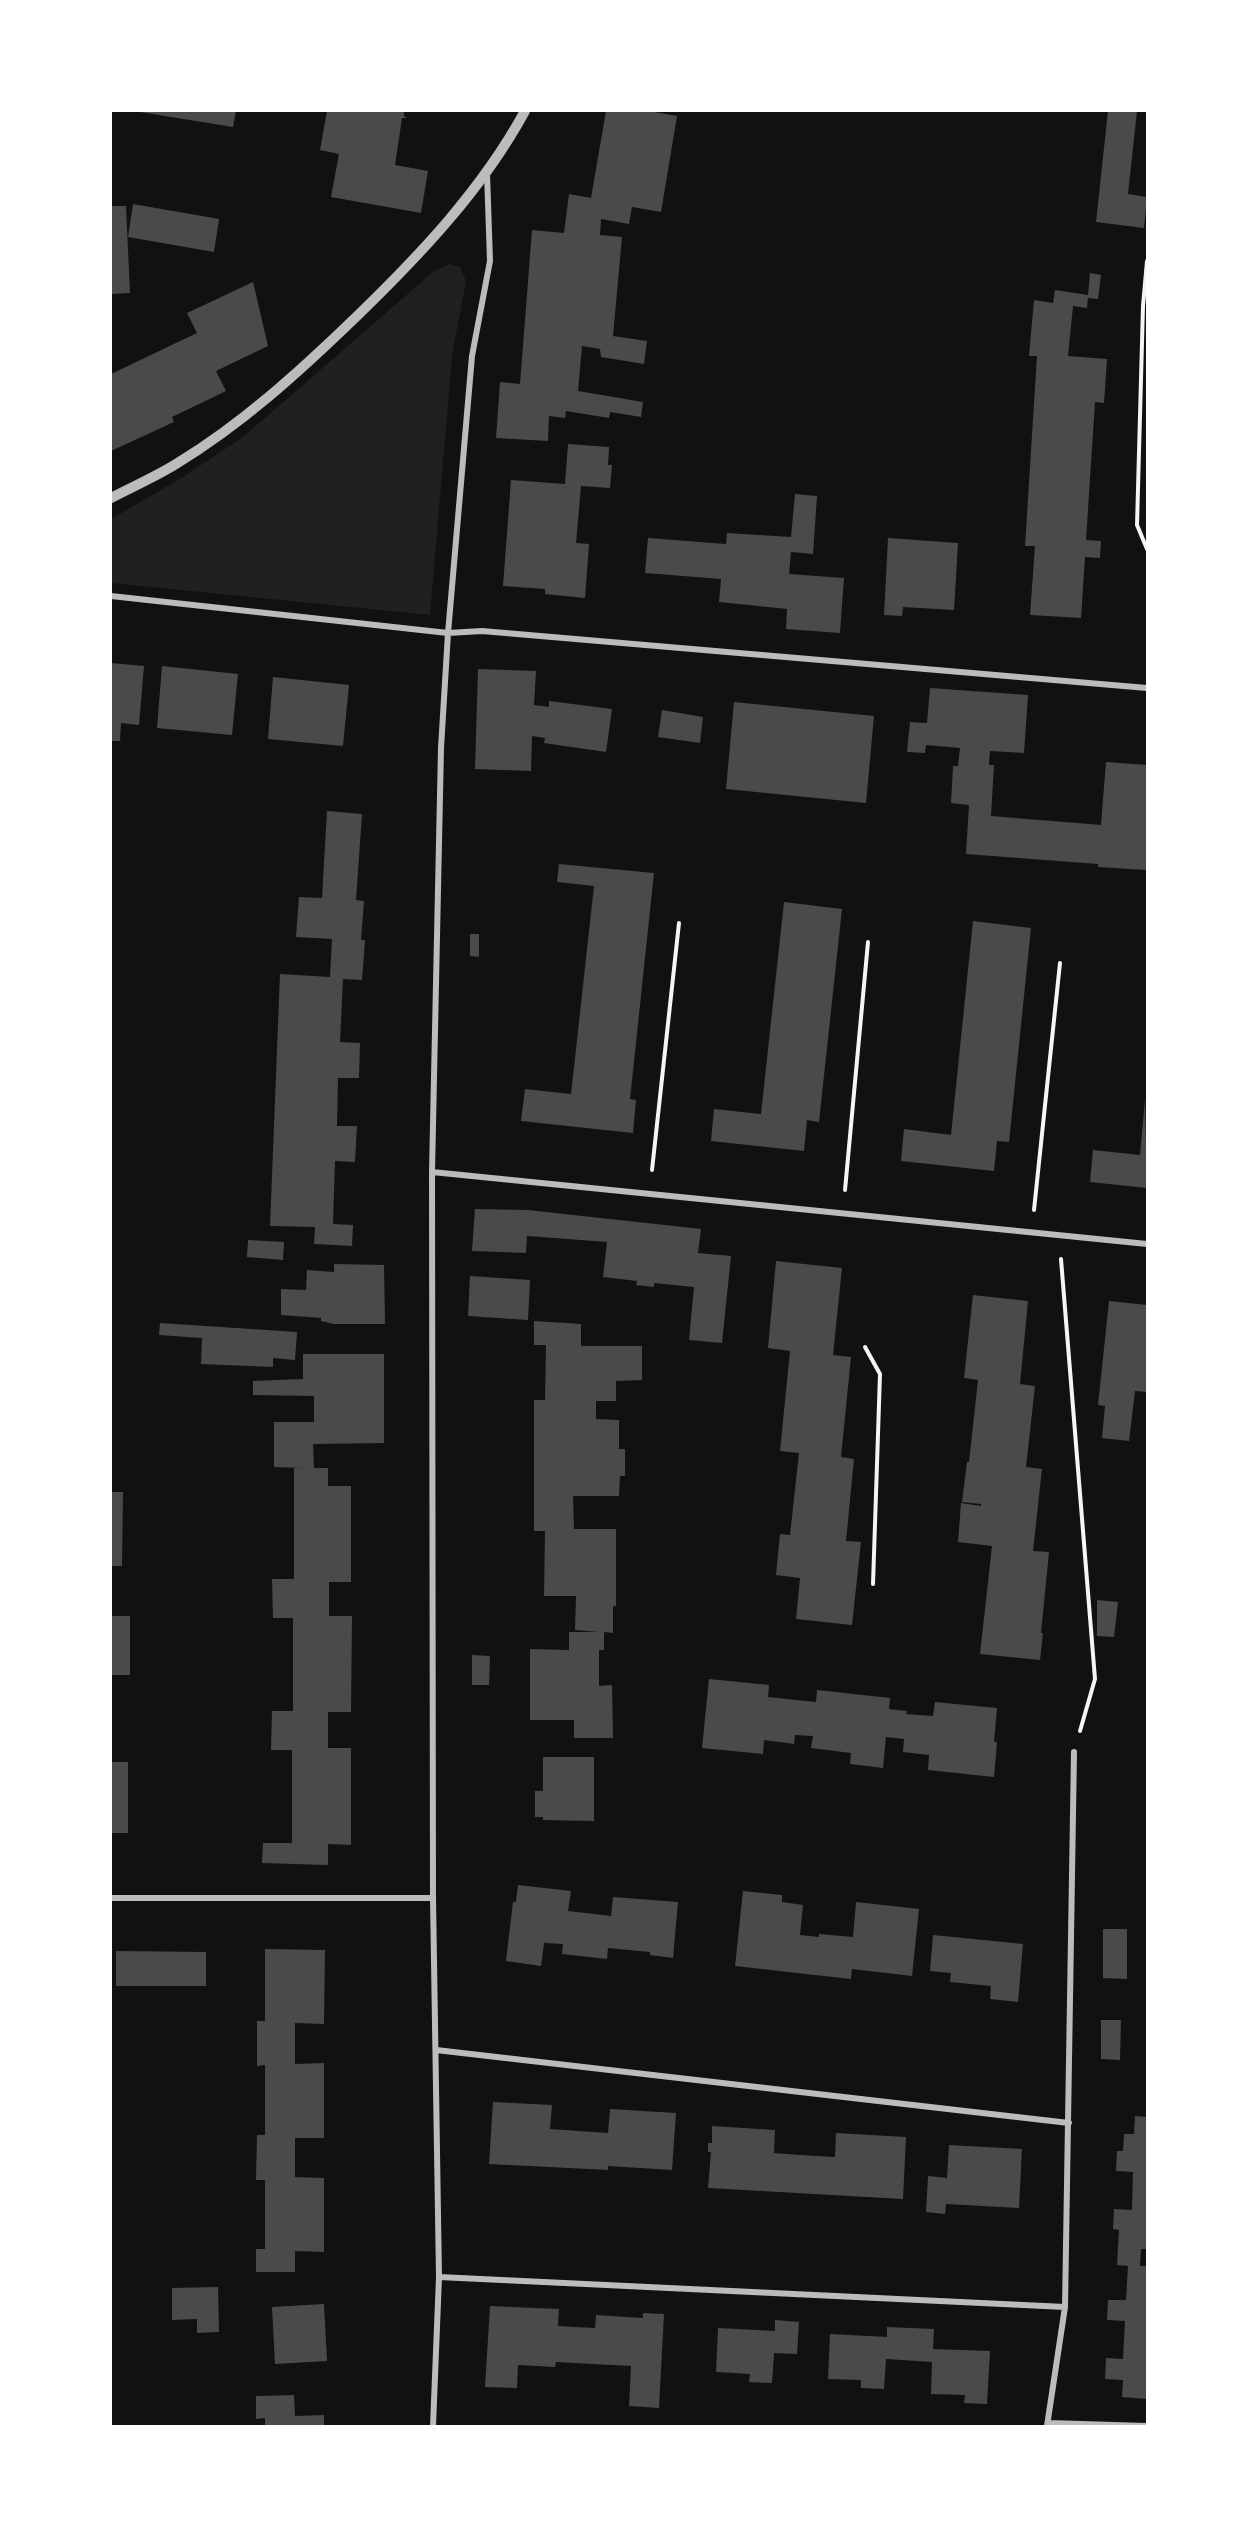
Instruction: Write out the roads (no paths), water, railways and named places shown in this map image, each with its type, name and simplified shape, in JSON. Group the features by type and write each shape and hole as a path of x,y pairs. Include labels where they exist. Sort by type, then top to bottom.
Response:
{"street":[{"path":"111,498 174,465 243,418 291,378 395,279 451,218 487,170 525,111"},
{"path":"433,2426 439,2277 433,1898 432,1172 441,748 448,633 472,356 490,261 487,170"},
{"path":"111,596 448,633 482,631 1147,688"},
{"path":"432,1172 1147,1244"},
{"path":"1074,1752 1065,2307 1048,2424 1147,2426"},
{"path":"111,1898 433,1898"},
{"path":"436,2050 1069,2123"},
{"path":"439,2277 1065,2307"}]}
